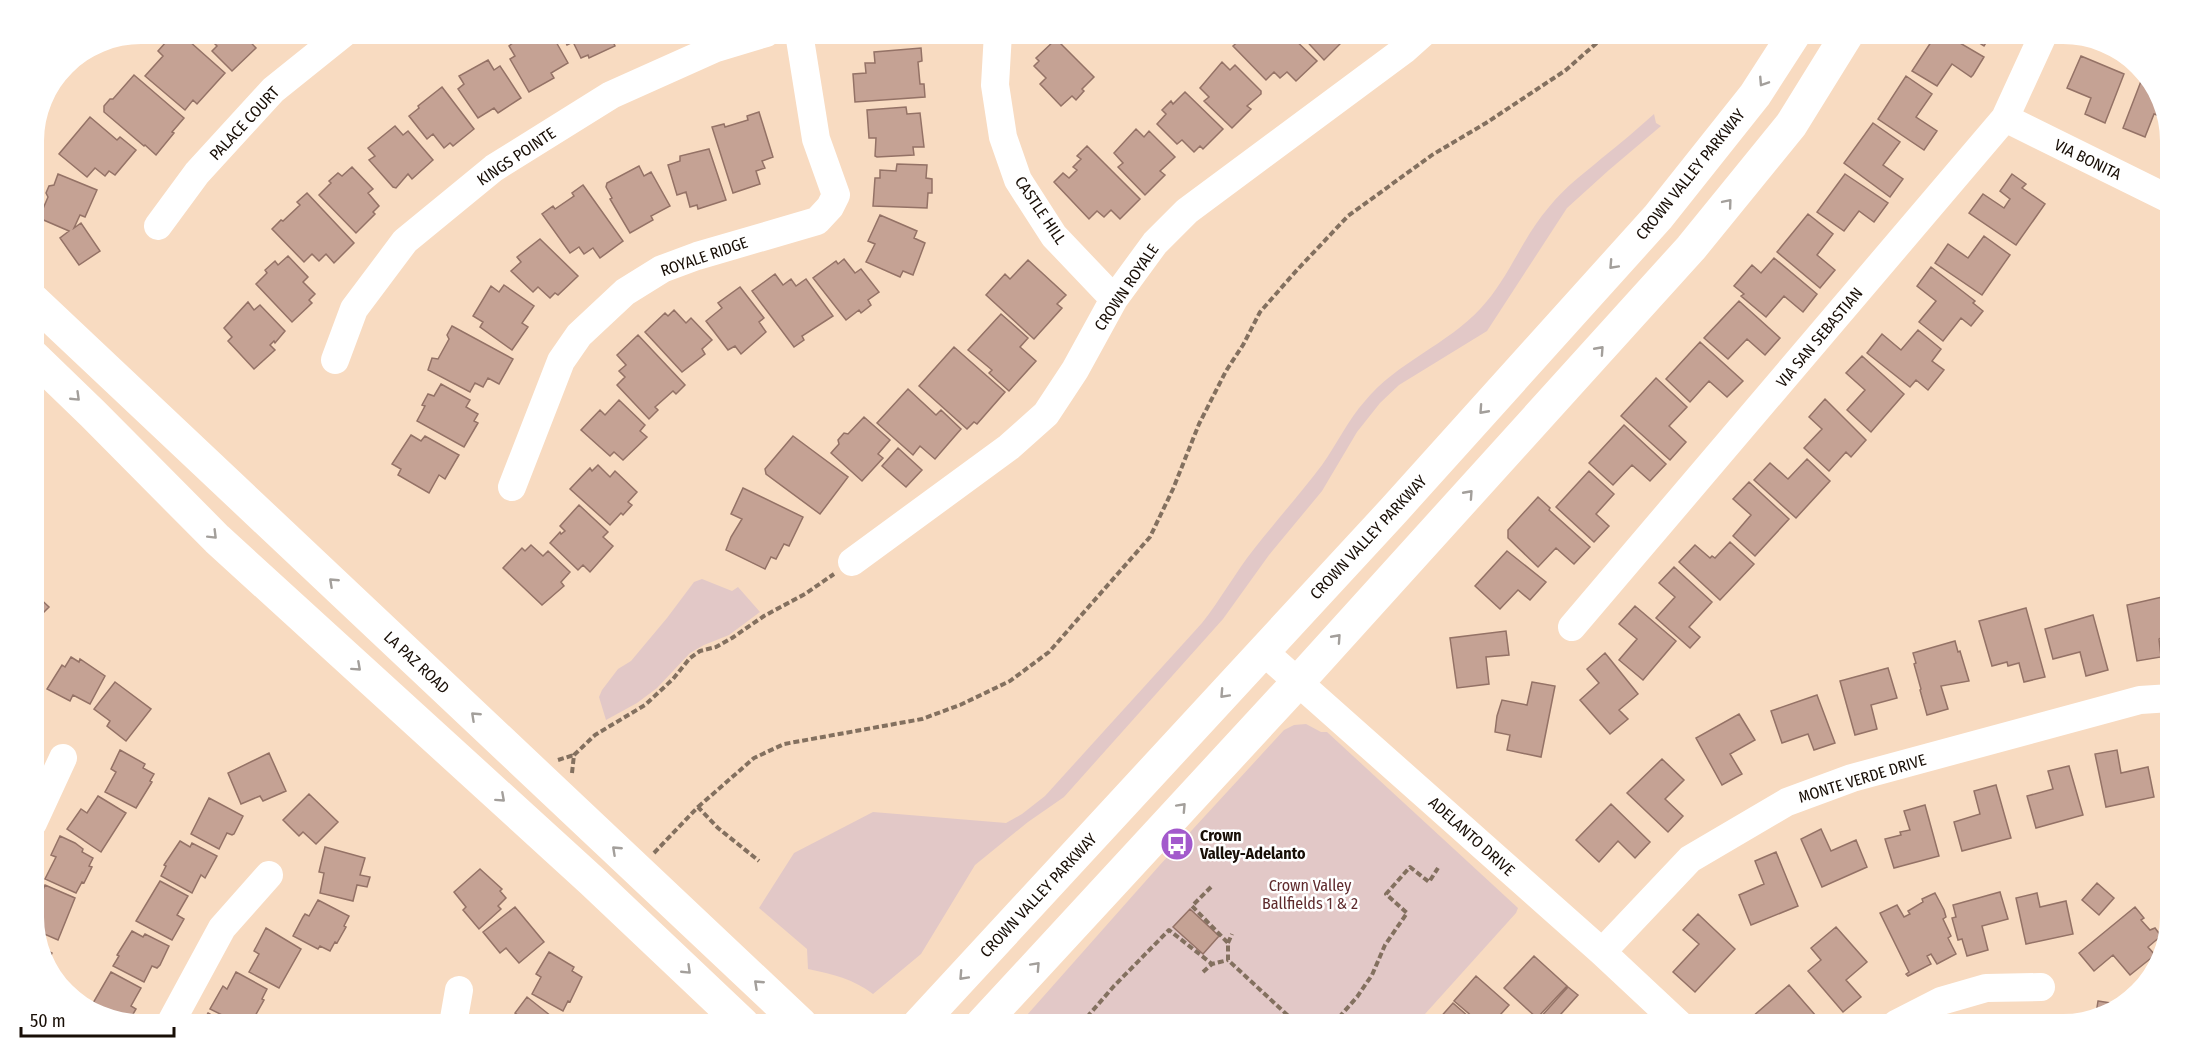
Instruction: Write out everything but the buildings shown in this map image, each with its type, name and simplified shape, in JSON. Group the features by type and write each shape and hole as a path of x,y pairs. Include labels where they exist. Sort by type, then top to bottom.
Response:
{"main road":[{"name":"CROWN VALLEY PARKWAY","path":"928,1014 1394,510 1658,217 1755,95 1789,44"},
{"path":"991,1014 1298,682 1691,248 1791,125 1841,44"},
{"name":"LA PAZ ROAD","path":"44,310 790,1014"},
{"path":"44,367 217,539 636,922 733,1014"}],"street":[{"name":"PALACE COURT","path":"158,226 198,173 273,90 330,44"},
{"name":"KINGS POINTE","path":"334,360 354,309 405,241 494,168 611,95 729,44"},
{"name":"ROYALE RIDGE","path":"512,487 561,361 579,335 626,292 662,269 679,262 817,221 830,207 836,195 816,139 801,44"},
{"name":"CASTLE HILL","path":"997,44 994,85 1003,137 1018,180 1054,236 1114,299"},
{"name":"CROWN ROYALE","path":"852,562 1009,447 1046,414 1075,370 1114,299 1155,243 1187,211 1411,44"},
{"name":"VIA SAN SEBASTIAN","path":"1572,627 2005,118 2039,44"},
{"name":"VIA BONITA","path":"2005,118 2160,195"},
{"name":"ADELANTO DRIVE","path":"1263,651 1602,952 1668,1014"},
{"name":"MONTE VERDE DRIVE","path":"1602,952 1690,859 1787,802 1852,778 2140,700 2160,699"},
{"path":"44,799 63,758"},
{"path":"175,1014 222,928 269,875"},
{"path":"1916,1014 1941,1001 1986,988 2041,987"},
{"path":"455,1014 459,990"}],"path":[{"path":"653,853 698,807 754,758 784,744 922,719 960,705 1011,681 1049,652 1150,537 1173,489 1198,424 1227,371 1260,312 1297,270 1348,216 1432,155 1486,123 1566,70 1596,44"},
{"path":"553,761 574,756 595,735 645,705 673,679 690,658 700,651 716,647 732,638 757,620 805,594 852,562"},
{"path":"571,777 574,756"},
{"path":"698,807 718,828 759,861"},
{"path":"1342,1014 1357,998 1386,945 1407,913 1386,894 1410,867 1428,882 1438,868"},
{"path":"1211,887 1192,906 1228,943"},
{"path":"1090,1014 1169,930 1212,964"},
{"path":"1232,934 1228,943 1228,960 1286,1014"},
{"path":"1203,972 1212,964 1228,960"}],"green space":[{"path":"1654,114 1656,123 1661,126 1567,208 1487,331 1399,385 1380,403 1357,432 1322,491 1269,555 1223,619 1064,797 1028,822 975,865 921,954 873,994 858,984 808,969 807,949 759,908 794,853 873,812 1006,823 1045,796 1202,623 1247,558 1322,465 1365,401 1392,375 1468,321 1500,284 1539,219 1555,200 1574,181"},
{"path":"702,579 732,591 738,587 760,612 729,635 690,653 657,688 637,703 606,720 599,697 602,690 618,669 631,661 694,582"},
{"name":"Crown Valley Ballfields 1 & 2","path":"1306,724 1321,732 1327,732 1518,908 1425,1014 1028,1014 1284,730 1294,725"}],"place":[{"name":"Crown Valley-Adelanto","path":"1177,844"}]}
